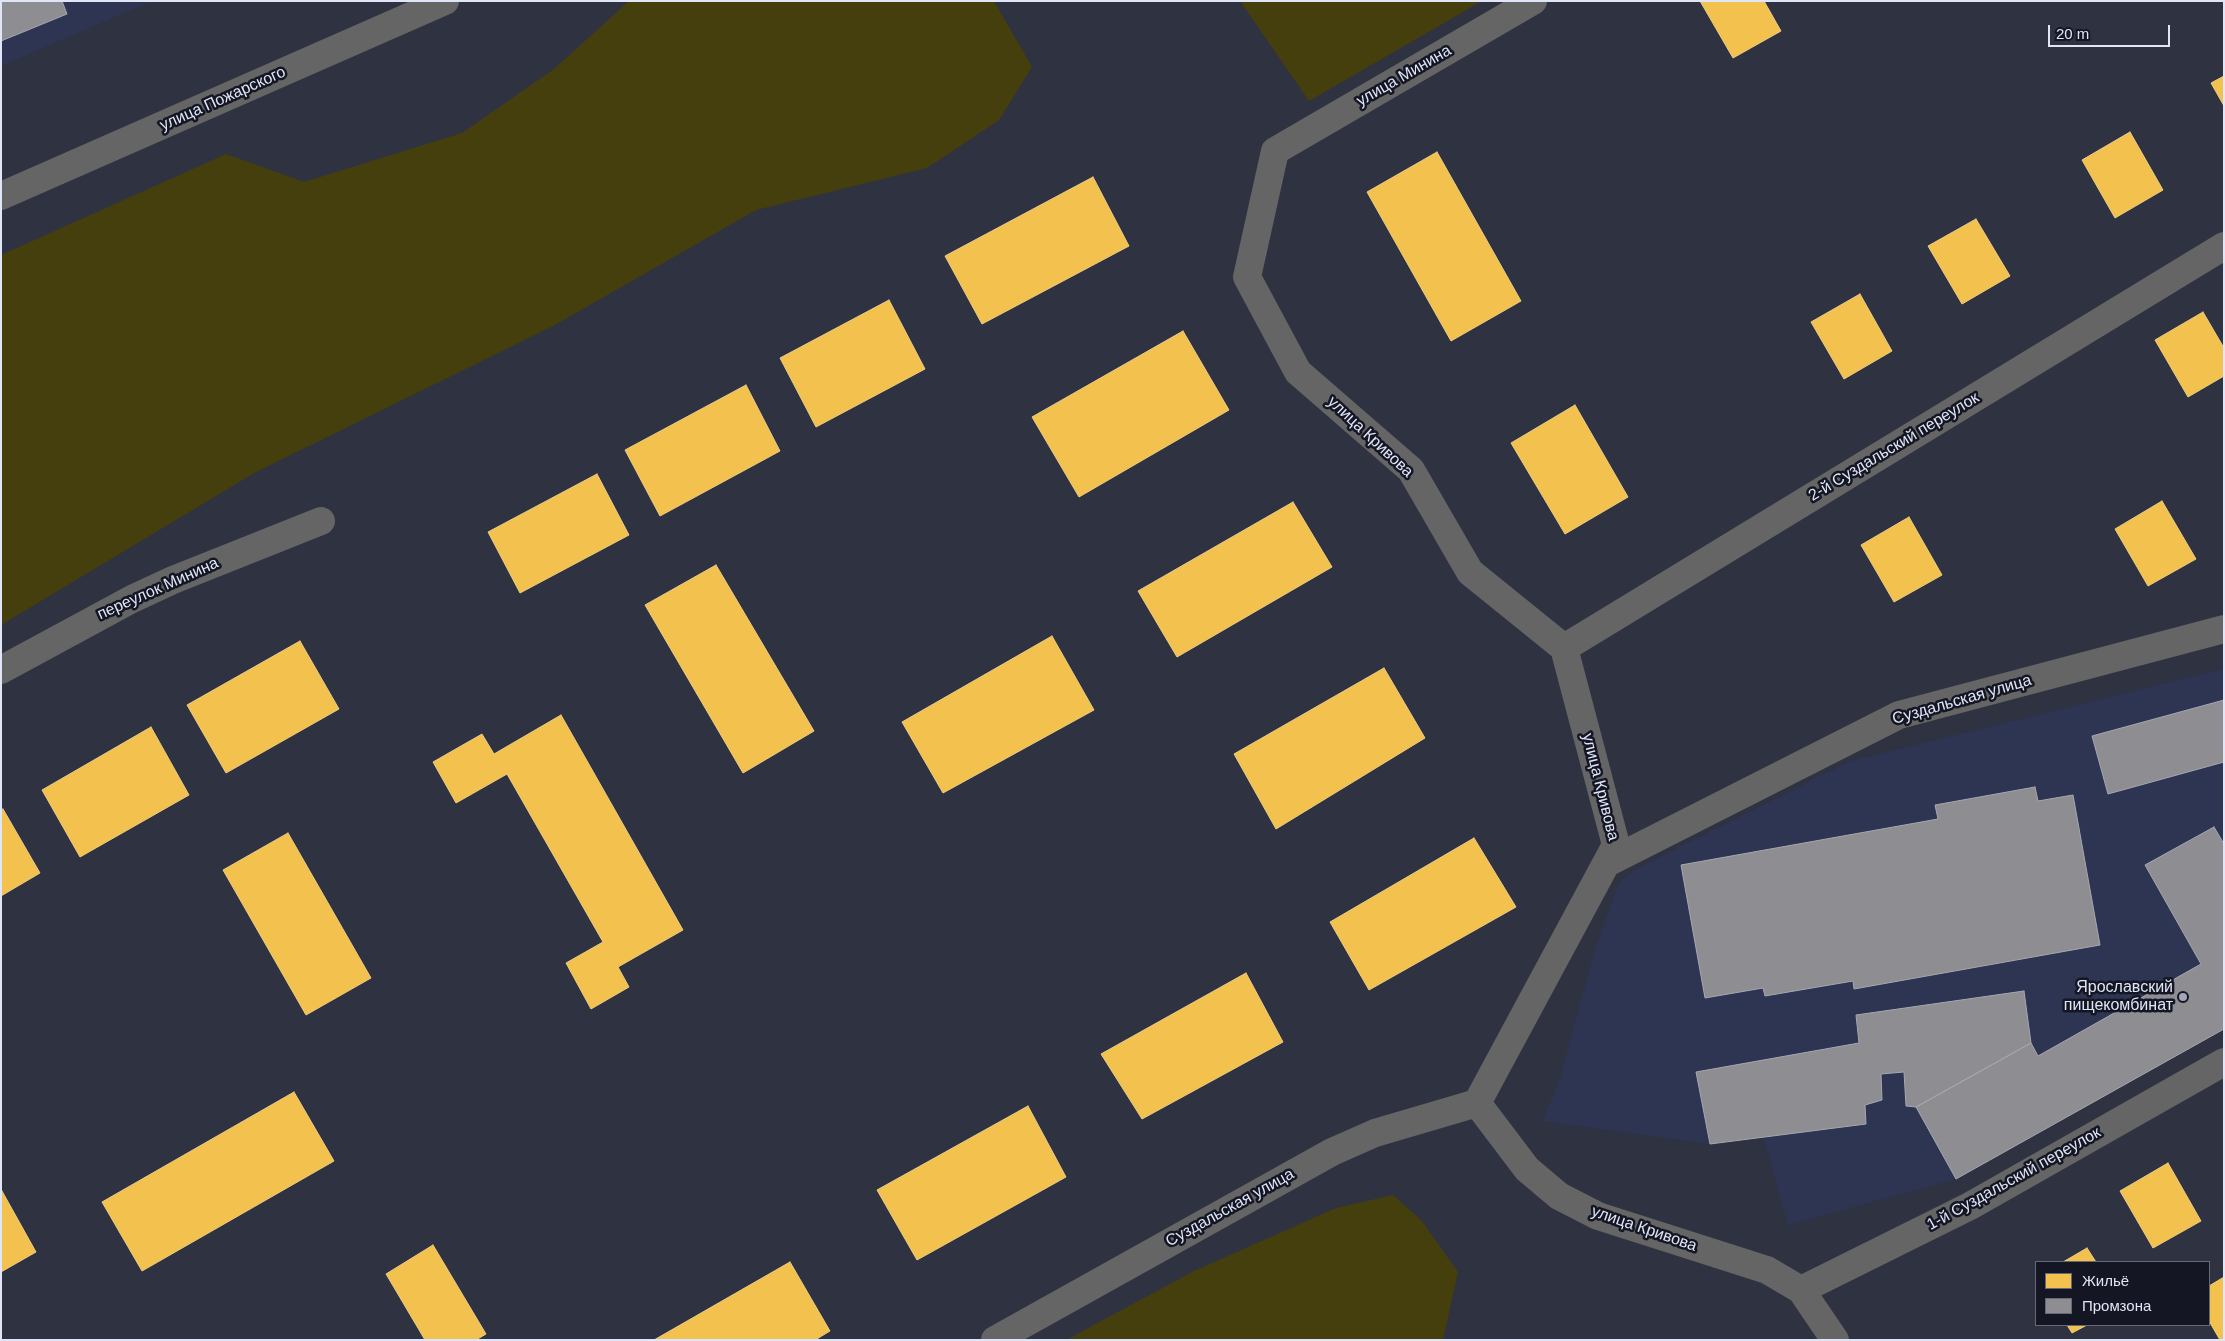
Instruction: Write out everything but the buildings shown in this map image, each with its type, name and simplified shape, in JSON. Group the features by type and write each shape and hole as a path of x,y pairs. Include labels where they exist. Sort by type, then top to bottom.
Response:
{"street":[{"name":"улица Пожарского","path":"1,196 445,1"},
{"name":"улица Минина","path":"1275,151 1533,1"},
{"name":"улица Кривова","path":"1275,151 1247,278 1298,372 1411,470 1470,572 1564,648 1616,845 1477,1102 1527,1169 1559,1196 1598,1216 1767,1270 1801,1290 1834,1340"},
{"name":"2-й Суздальский переулок","path":"1564,648 2224,246"},
{"name":"переулок Минина","path":"1,670 132,599 173,580 321,521"},
{"name":"Суздальская улица","path":"1607,862 1899,715 2224,629"},
{"name":"1-й Суздальский переулок","path":"1801,1290 1970,1206 2224,1062"},
{"name":"Суздальская улица","path":"995,1340 1332,1152 1375,1134 1477,1102"}],"shaded area":[{"path":"1,1 152,1 1,66"},
{"path":"629,1 994,1 1032,67 999,120 927,168 756,210 553,326 256,472 1,625 1,255 226,154 304,182 462,133 554,69"},
{"path":"1240,1 1482,1 1309,101"},
{"path":"2224,669 2224,1029 1956,1179 1788,1225 1764,1137 1710,1144 1543,1121 1560,1078 1593,957 1618,884 1634,870 1850,761"},
{"path":"1393,1195 1421,1220 1458,1272 1443,1340 1066,1340 1194,1271 1336,1208"}],"place":[{"name":"Ярославский пищекомбинат","path":"2183,997"}]}
